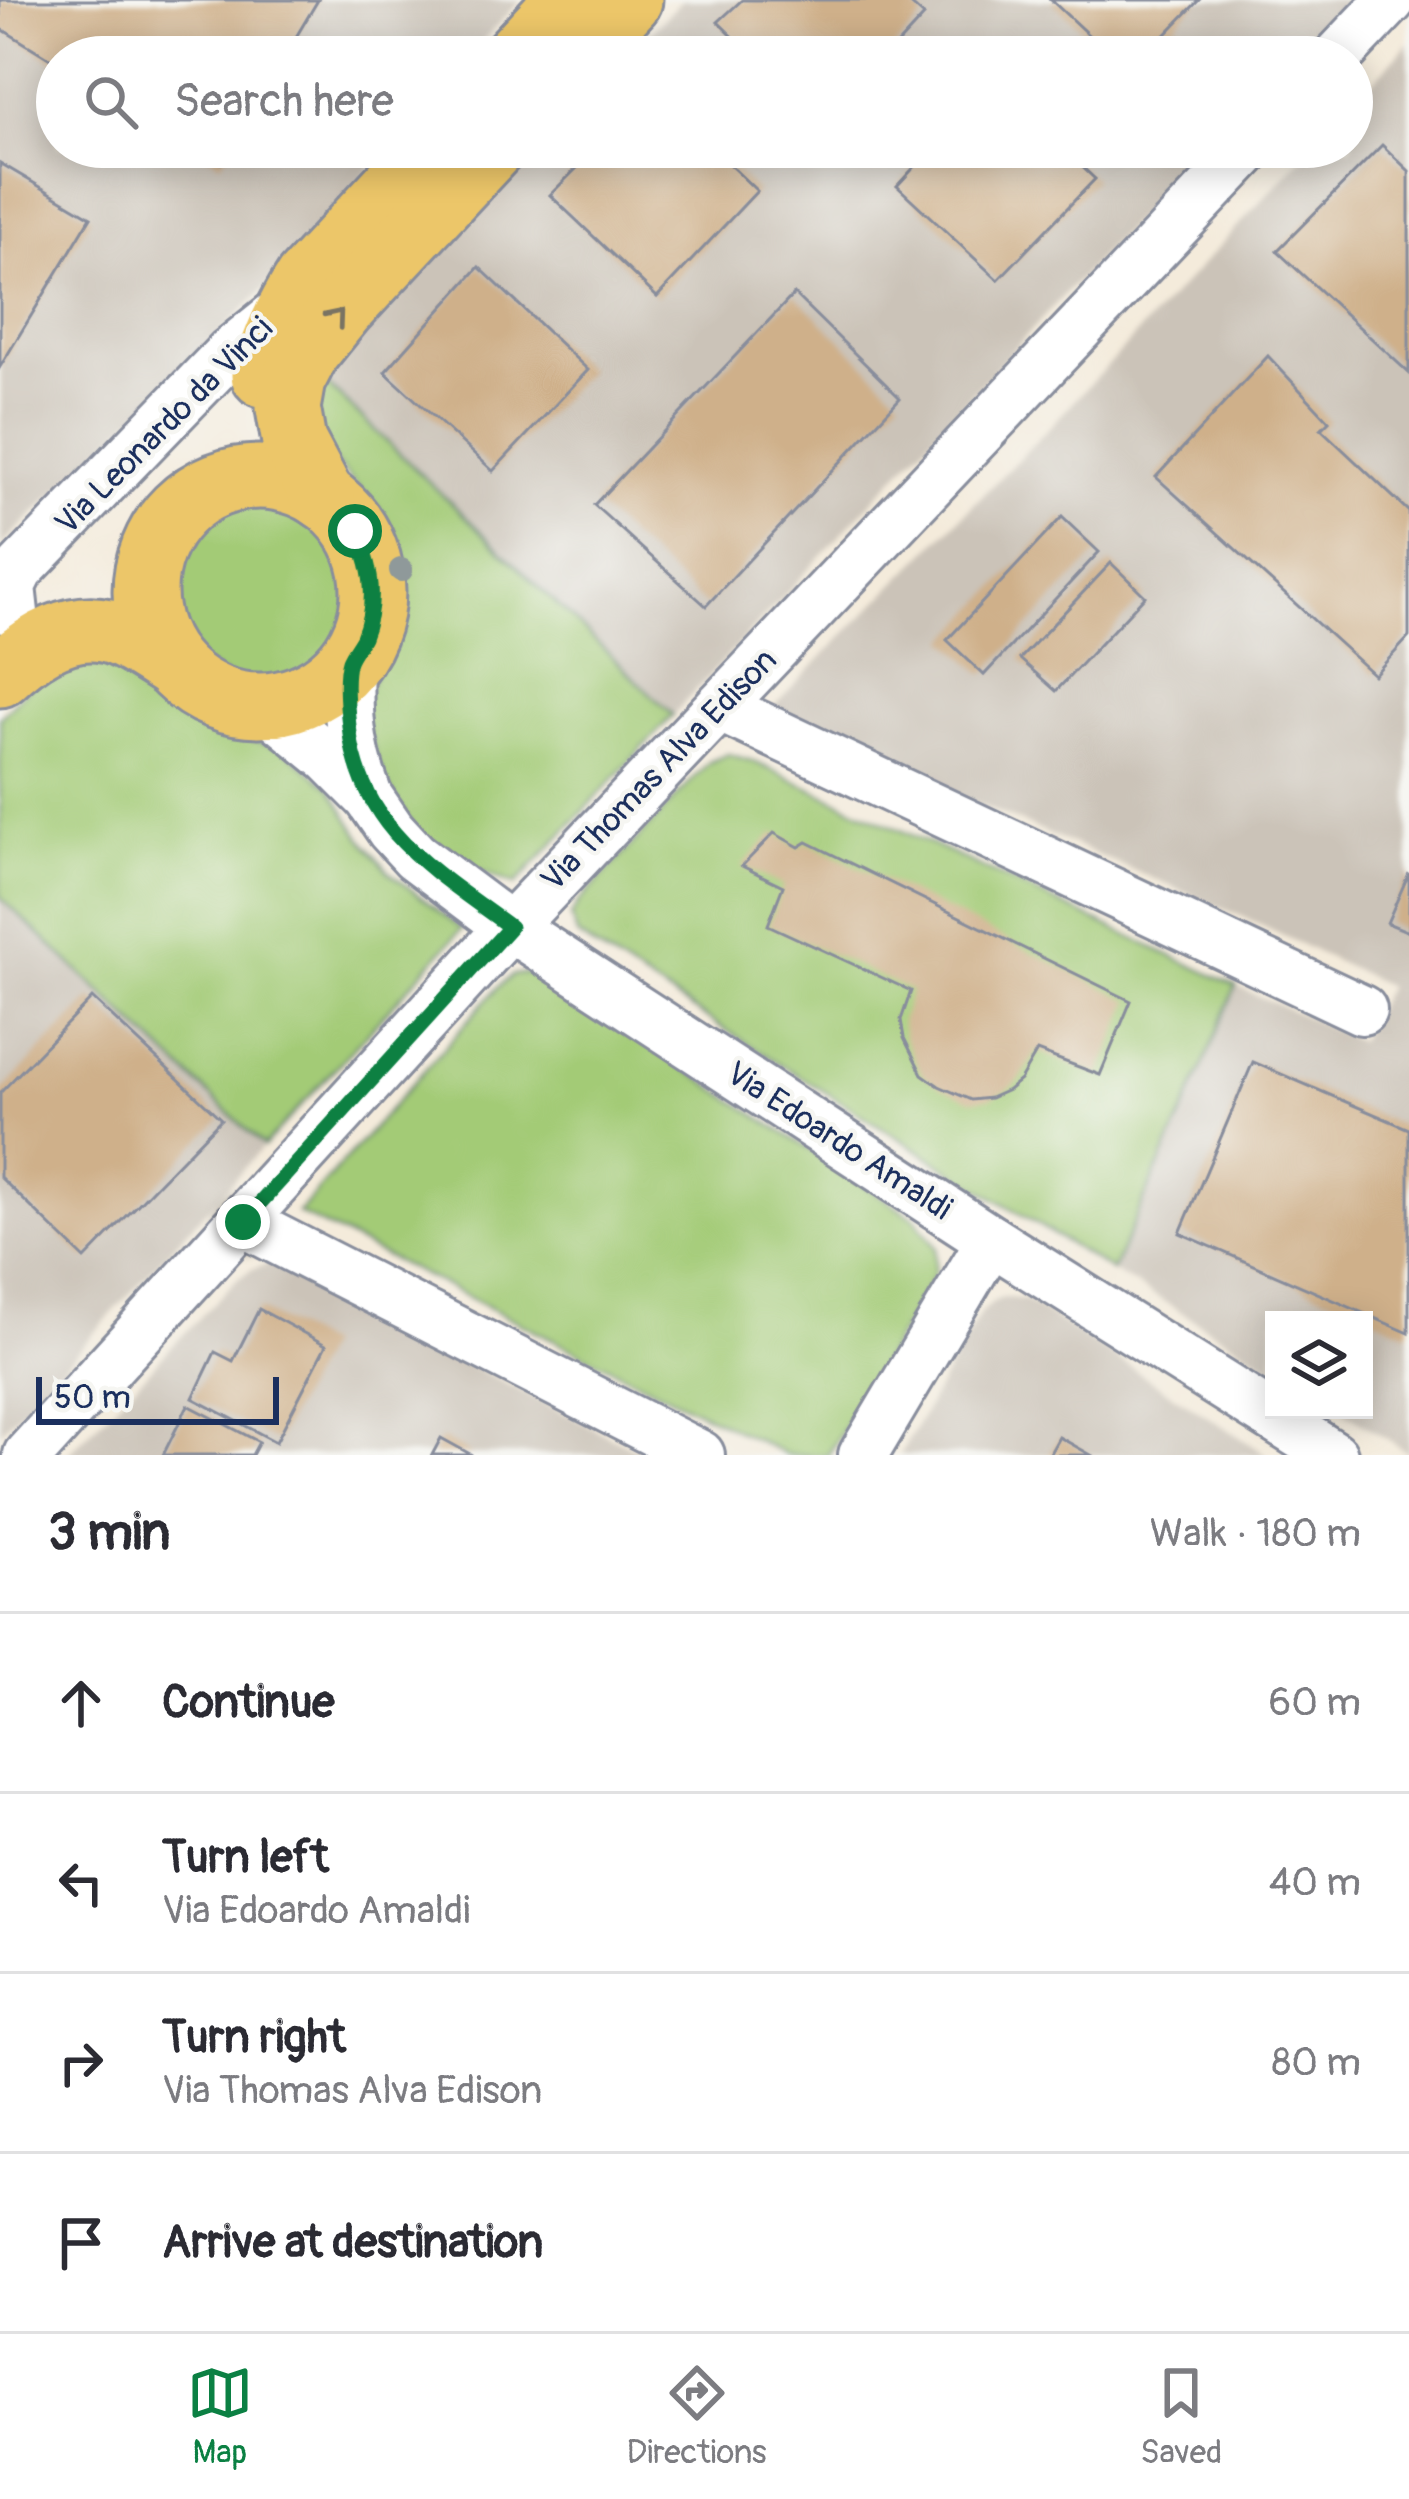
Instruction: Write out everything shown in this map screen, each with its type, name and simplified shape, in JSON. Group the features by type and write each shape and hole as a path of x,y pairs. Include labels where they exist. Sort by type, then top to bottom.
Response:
{"main road":[{"path":"534,36 567,0"},
{"path":"597,36 630,0"},
{"name":"Via Leonardo da Vinci","path":"211,488 245,439 275,338 291,303 410,168"},
{"name":"Via Leonardo da Vinci","path":"323,497 294,442 288,408 293,380 308,351 342,308 473,168"},
{"path":"3,629 44,640 81,628 100,629 120,635 173,666 214,696 238,704 284,703 320,688 349,661 369,620 371,573 355,531 340,512 302,486 256,477 211,488 174,514 151,552 145,600 149,624 173,666"},
{"name":"Via Leonardo da Vinci","path":"3,629 105,584 151,552"}],"street":[{"path":"1357,36 1391,0"},
{"name":"Via Thomas Alva Edison","path":"28,1455 510,927 1231,168"},
{"name":"Via Leonardo da Vinci","path":"3,629 11,586 20,569 230,352 291,303"},
{"path":"349,661 350,741 369,798"},
{"path":"264,705 318,748 369,798"},
{"path":"719,707 1362,1010"},
{"name":"Via Edoardo Amaldi","path":"369,798 415,856 510,927 991,1240 1333,1455"},
{"path":"243,1222 700,1455"},
{"path":"863,1455 991,1240"}],"shaded area":[{"path":"0,0 521,0 487,36 36,36 36,168 371,168 284,270 1,546"},
{"path":"682,0 1348,0 1312,36 647,36"},
{"path":"1409,42 1409,1453 1356,1419 1373,1419 1373,1311 1265,1311 1265,1362 1112,1271 1236,986 1359,1041 1387,986 1248,919 766,714 1046,431 1292,168 1373,168 1373,82"},
{"path":"518,168 1182,168 673,715 316,374"},
{"path":"0,897 264,1146 0,1432"},
{"path":"271,1263 647,1455 67,1455 235,1281"},
{"path":"1004,1297 1025,1300 1268,1455 900,1455 981,1312"}],"green space":[{"path":"316,374 673,715 515,885 420,839 383,778 360,708 396,623 401,570 376,506 311,438"},
{"path":"259,501 294,508 323,528 343,557 350,592 343,627 323,656 294,676 259,683 224,676 195,656 175,627 168,592 175,557 195,528 224,508"},
{"path":"105,650 137,673 170,707 214,730 284,749 330,787 389,872 462,929 264,1146 0,897 0,717 62,652"},
{"path":"728,754 752,761 1236,986 1112,1271 577,935 571,916 579,902 709,762"},
{"path":"513,975 544,977 915,1218 936,1247 934,1275 828,1455 787,1455 298,1213 497,988"}],"building":[{"path":"0,0 318,0 297,36 36,36 36,50 0,28"},
{"path":"742,0 906,0 924,16 905,36 732,36 718,22"},
{"path":"1051,0 1199,0 1164,36 1090,36"},
{"path":"1382,145 1409,171 1409,373 1277,251 1359,168 1373,168 1373,154"},
{"path":"0,163 91,217 0,367"},
{"path":"577,168 733,168 757,191 657,297 550,195"},
{"path":"914,168 1083,168 1095,179 998,280 897,186"},
{"path":"479,267 588,370 493,471 385,372"},
{"path":"794,294 900,398 706,606 594,505"},
{"path":"1268,356 1329,421 1321,429 1409,512 1409,637 1374,675 1156,477"},
{"path":"1062,517 1099,552 984,675 947,640"},
{"path":"1111,563 1145,596 1056,691 1020,659"},
{"path":"774,833 799,847 807,842 1131,1001 1100,1075 1037,1051 1020,1080 1008,1090 971,1100 922,1074 904,1038 901,1020 911,991 768,925 783,886 742,866"},
{"path":"1409,873 1409,932 1387,923"},
{"path":"92,998 221,1119 85,1259 0,1177 0,1093"},
{"path":"1253,1062 1409,1129 1409,1333 1373,1317 1373,1311 1359,1311 1180,1233"},
{"path":"259,1309 326,1345 276,1442 193,1398 215,1352 233,1361"},
{"path":"188,1405 259,1442 252,1455 163,1455"},
{"path":"1059,1437 1091,1455 1049,1455"},
{"path":"441,1438 472,1455 432,1455"}],"route":[{"path":"243,1222 510,927 415,856 369,798 359,773 347,709 349,661 369,620 372,596 371,573 355,531"}]}
